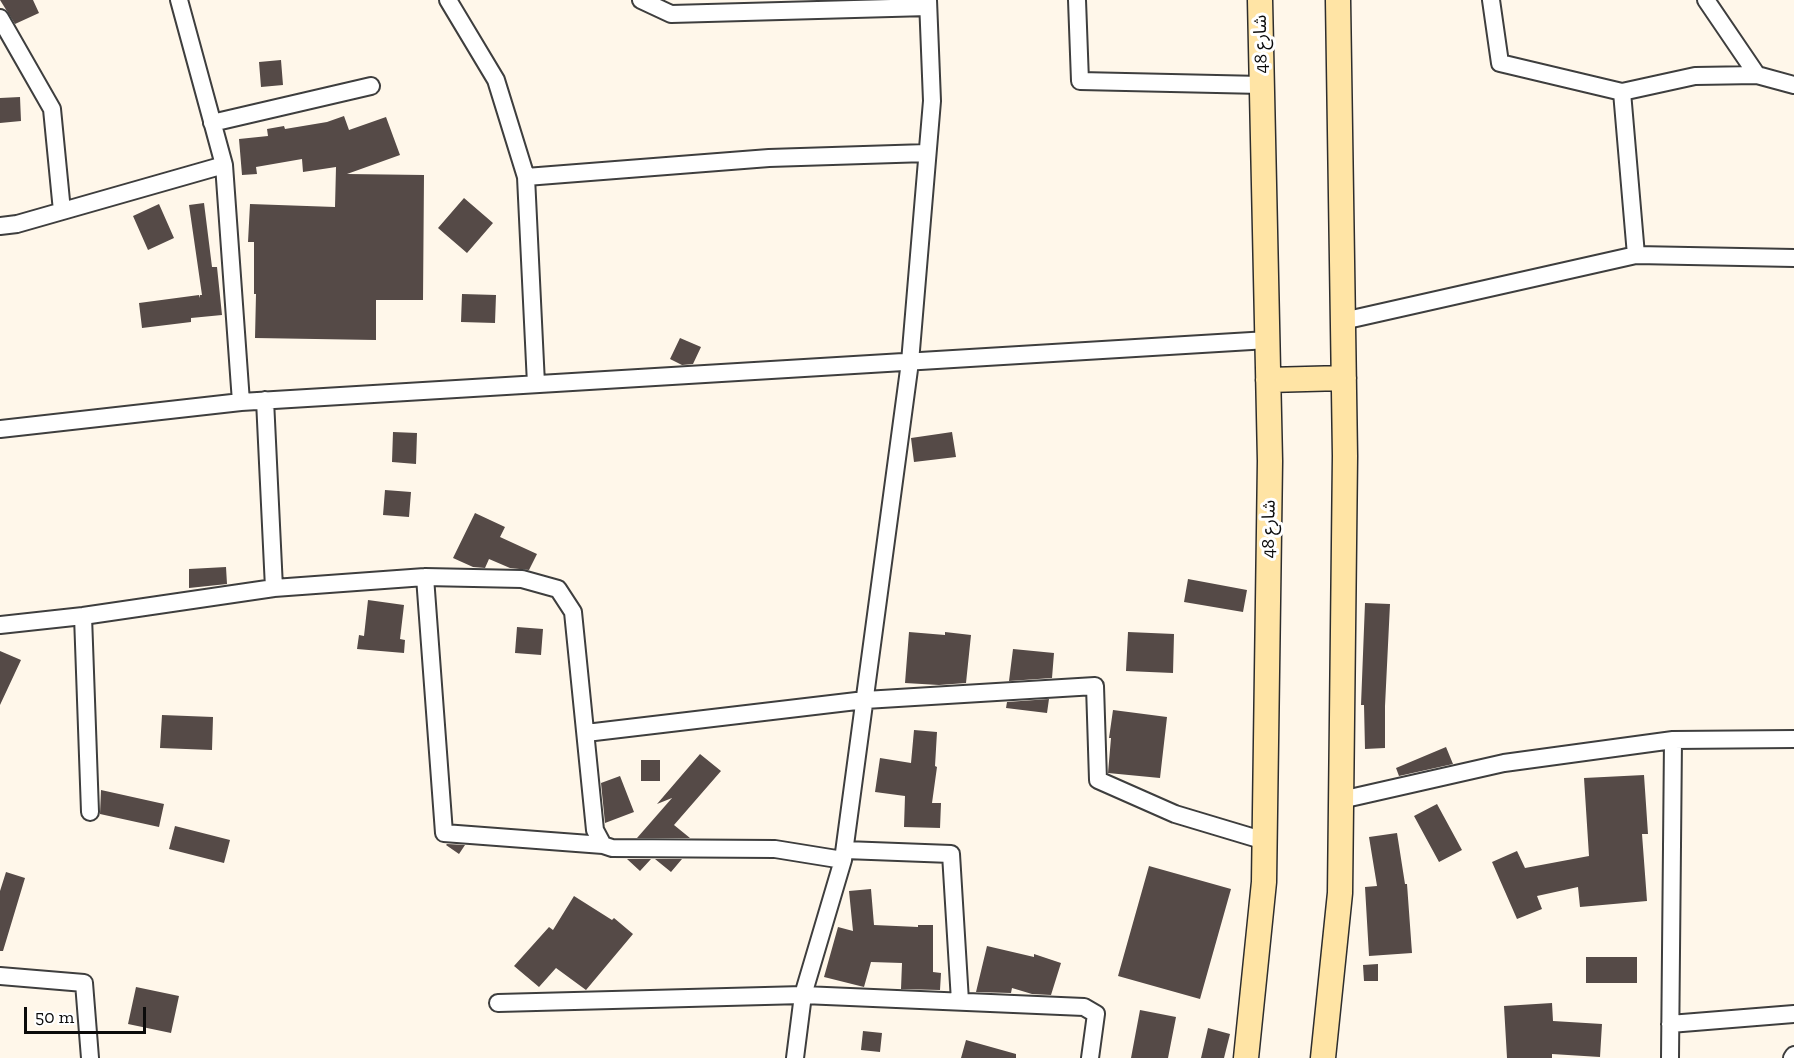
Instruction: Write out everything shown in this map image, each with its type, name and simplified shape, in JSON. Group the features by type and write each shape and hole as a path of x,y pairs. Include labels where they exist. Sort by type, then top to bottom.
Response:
{"main road":[{"name":"شارع 48","path":"1246,1058 1264,882 1265,841 1270,461 1260,0"},
{"path":"1323,1058 1341,893 1345,456 1338,0"},
{"path":"1269,380 1344,378"}],"street":[{"path":"179,0 224,165 241,402"},
{"path":"448,0 496,80 526,177 536,384"},
{"path":"641,0 671,14 928,4 932,101 910,362 844,855 803,995 795,1058"},
{"path":"1077,0 1080,81 1262,85"},
{"path":"1491,0 1500,63 1622,92 1695,76 1757,75 1794,85"},
{"path":"1706,0 1757,75"},
{"path":"0,18 52,109 62,211"},
{"path":"213,123 371,86"},
{"path":"1622,92 1636,255"},
{"path":"526,177 769,158 927,153"},
{"path":"0,226 17,224 224,165"},
{"path":"1343,321 1636,255 1794,258"},
{"path":"0,429 265,400 1268,340"},
{"path":"265,400 274,588"},
{"path":"425,577 444,833 603,845 612,848 775,849 844,855 951,854 960,1001"},
{"path":"0,625 83,616 274,588 425,577 522,579 558,589 573,612 595,830 603,845"},
{"path":"83,616 90,812"},
{"path":"586,733 865,700 1095,686 1098,780 1175,814 1265,841"},
{"path":"1670,1058 1672,740"},
{"path":"1341,800 1504,763 1672,740 1794,740"},
{"path":"0,976 84,984 90,1058"},
{"path":"498,1003 803,995 1084,1007 1096,1014 1090,1058"},
{"path":"1670,1024 1794,1014"}],"building":[{"path":"0,0 33,0 39,13 15,24"},
{"path":"281,60 283,85 261,87 259,62"},
{"path":"20,97 21,121 0,123 0,98"},
{"path":"344,116 349,130 386,117 400,155 347,174 424,175 423,300 376,300 376,340 255,338 254,242 248,242 250,204 335,207 336,167 303,172 302,159 256,167 257,174 242,175 239,139 268,136 267,129 284,126 285,129 327,122"},
{"path":"464,198 493,223 467,253 438,228"},
{"path":"204,203 212,267 217,267 222,315 191,318 191,322 142,328 139,303 199,295 200,298 202,295 189,205"},
{"path":"159,204 174,238 148,250 133,216"},
{"path":"462,294 496,295 495,323 461,322"},
{"path":"680,338 701,347 693,364 682,365 670,359"},
{"path":"393,432 417,433 416,464 392,462"},
{"path":"952,432 956,457 914,462 911,438"},
{"path":"385,490 411,492 409,517 383,515"},
{"path":"475,513 505,527 500,537 537,554 529,570 510,568 489,559 485,568 473,567 453,558"},
{"path":"226,567 227,584 189,588 189,569"},
{"path":"1188,579 1247,590 1243,612 1184,602"},
{"path":"368,600 404,605 400,639 405,640 404,653 357,649 359,635 364,636"},
{"path":"1365,603 1390,604 1385,748 1365,749 1364,705 1361,705"},
{"path":"517,627 543,629 541,655 515,653"},
{"path":"909,632 971,635 966,683 939,685 905,683"},
{"path":"1128,632 1174,634 1173,673 1126,671"},
{"path":"1013,649 1054,653 1052,678 1009,681"},
{"path":"0,651 21,660 0,705"},
{"path":"1049,699 1047,713 1006,708 1007,702"},
{"path":"1113,710 1167,717 1160,778 1108,773"},
{"path":"162,715 213,717 212,750 160,748"},
{"path":"914,730 937,732 935,766 937,767 932,803 941,803 940,828 904,827 905,796 875,792 880,758 911,763"},
{"path":"1446,747 1453,764 1399,776 1396,768"},
{"path":"700,754 721,771 674,825 690,838 637,838 672,798 657,804"},
{"path":"641,760 660,760 660,781 641,781"},
{"path":"1644,775 1648,834 1642,834 1647,901 1580,907 1578,887 1537,896 1542,909 1517,919 1492,862 1517,851 1525,868 1589,856 1584,778"},
{"path":"620,776 634,812 605,823 601,783"},
{"path":"101,790 164,804 159,827 100,814"},
{"path":"1437,804 1462,850 1439,862 1414,816"},
{"path":"175,826 230,840 224,863 169,849"},
{"path":"1397,833 1405,884 1407,884 1412,953 1369,956 1365,887 1377,886 1369,837"},
{"path":"447,844 465,845 459,854"},
{"path":"627,859 651,859 640,871"},
{"path":"655,859 682,859 671,872"},
{"path":"1149,866 1231,889 1200,999 1118,976"},
{"path":"6,872 25,878 3,951 0,951 0,891"},
{"path":"871,889 874,925 918,927 918,925 933,925 933,972 941,973 940,990 901,989 902,963 871,962 864,987 824,977 838,927 853,931 849,891"},
{"path":"574,896 612,920 614,918 633,934 586,990 556,968 539,987 514,966 549,927 553,930"},
{"path":"987,946 1034,957 1034,954 1061,963 1051,995 1032,994 1012,988 1011,993 976,992"},
{"path":"1586,957 1637,957 1637,983 1586,983"},
{"path":"1378,964 1378,981 1364,981 1363,965"},
{"path":"136,987 179,996 171,1033 128,1024"},
{"path":"1552,1003 1553,1021 1602,1024 1600,1057 1552,1054 1552,1058 1507,1058 1504,1006"},
{"path":"1140,1010 1176,1017 1168,1058 1131,1058"},
{"path":"1208,1028 1230,1034 1224,1058 1201,1058"},
{"path":"863,1031 882,1033 880,1052 861,1050"},
{"path":"966,1040 1016,1054 1016,1058 961,1058"}]}
